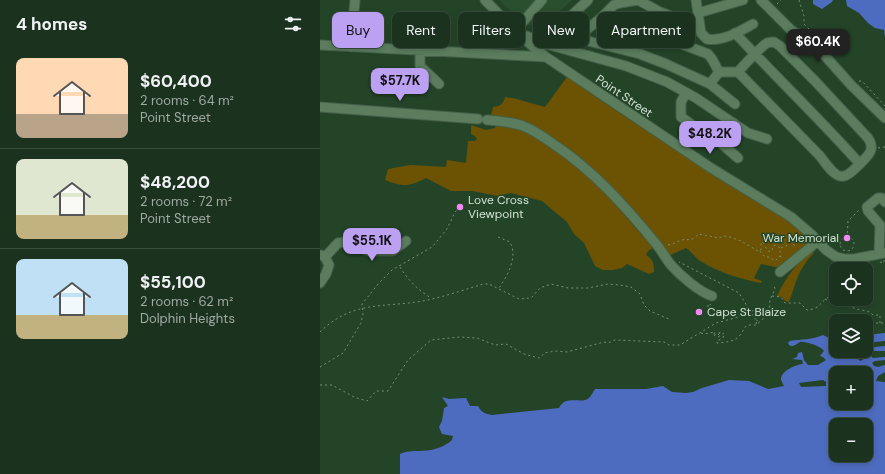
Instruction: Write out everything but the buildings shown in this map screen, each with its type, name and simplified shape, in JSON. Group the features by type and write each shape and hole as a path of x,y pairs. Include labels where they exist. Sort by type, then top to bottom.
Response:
{"street":[{"path":"354,12 355,0"},
{"name":"Point Street","path":"485,0 497,12"},
{"path":"525,26 542,0"},
{"path":"575,12 588,0"},
{"path":"638,0 660,12"},
{"path":"607,12 614,5 641,0"},
{"path":"696,0 701,33 707,39 716,40 735,33 752,24"},
{"path":"698,13 711,4 743,0"},
{"path":"761,0 791,30 810,39 851,85 885,118"},
{"path":"597,21 584,32 585,38 597,43"},
{"path":"735,33 860,164"},
{"name":"Point Street","path":"525,39 534,49 711,168 791,217 826,250 836,257 854,259 882,254"},
{"path":"719,72 738,72 837,175 845,176 860,164 871,152 872,145 868,138 816,81 776,43 771,42 765,44 738,72"},
{"path":"320,45 332,46"},
{"path":"368,48 546,57"},
{"path":"572,48 626,66 667,82 748,132 767,139"},
{"path":"614,48 640,54 710,84 735,104"},
{"path":"692,48 708,54 719,72"},
{"path":"420,51 420,66 439,84"},
{"path":"710,84 719,72"},
{"path":"686,93 681,102 681,117 714,140"},
{"path":"320,107 503,122 523,126 532,130 565,151 601,182 658,246 672,266 701,292 712,296"},
{"path":"734,123 720,141 738,158"},
{"path":"882,254 883,229 878,221 868,211 867,207 878,198 882,198 885,202"},
{"path":"320,283 329,268 329,262 323,256 338,242 344,242 369,251 393,251 406,241"},
{"path":"780,272 818,241"}],"path":[{"path":"776,5 781,0"},
{"path":"878,148 885,147"},
{"path":"847,238 848,221 861,207"},
{"path":"320,367 343,353 361,323 364,314 362,304 379,283 392,270 432,247 447,228 454,212 459,208"},
{"path":"658,246 673,244 682,239 691,240 699,234 719,238 724,236 741,241 756,250 759,250 765,257 769,257 774,261 780,256"},
{"path":"498,237 510,242 514,252 508,271 498,288"},
{"path":"847,238 854,242 855,246 850,250 842,250 840,241 847,238"},
{"path":"759,250 762,248 763,242 767,250 770,252 774,245 780,248 786,246 790,242 804,252"},
{"path":"780,248 780,256 788,265"},
{"path":"399,266 414,286 432,299"},
{"path":"320,332 335,319 351,311 363,308 423,301 483,284 489,284 519,299 531,298 540,288 551,284 568,288 588,288 608,284 631,287 640,294 644,305 650,311 671,320"},
{"path":"320,385 332,385 354,397 367,401 376,391 388,391 408,360 431,340 460,337 477,338 495,344 506,344 524,354 539,358 544,353 556,351 567,352 604,342 608,343 615,340 664,342 668,345 680,345 701,333 704,334 715,332 713,336 720,332 717,336 718,337 724,333 723,338 717,341 717,343 726,343 733,341 747,326 756,324 767,315 775,289 774,285"},
{"path":"772,296 781,297 785,303 800,303 807,310 814,310 829,298"},
{"path":"825,300 850,303 857,309 869,311 873,315 880,315 880,323"},
{"path":"756,324 757,321 759,312 756,307 751,313 757,321"},
{"path":"873,323 885,323"}],"shaded area":[{"path":"499,0 572,0 559,12 533,12 533,25 525,25 525,12 511,12"},
{"path":"567,77 650,133 774,211 793,224 810,240 811,243 780,268 761,264 754,278 762,281 761,283 738,277 709,266 700,261 686,248 668,256 561,147 491,115 493,107 501,104 505,97 545,107"},
{"path":"496,124 523,128 576,164 605,193 653,248 648,251 646,255 653,262 654,272 649,274 627,264 622,268 613,270 603,270 595,266 584,243 574,234 567,222 542,201 511,193 498,196 472,191 451,191 426,178 406,185 385,180 388,169 410,165 446,167 447,160 466,163 468,141 475,141 477,139 471,134 471,125 486,130 495,128"},
{"path":"815,249 800,272 789,302 785,301 782,297 777,296 793,270"}],"water":[{"path":"813,0 833,0 822,9 813,4"},
{"path":"846,0 885,0 885,37 884,30 875,28 868,23 859,13 847,6"},
{"path":"885,333 885,341 873,342 873,334"},
{"path":"823,335 829,338 829,358 857,358 860,361 866,358 885,357 885,360 875,361 872,363 874,366 878,367 885,365 885,372 878,376 876,381 885,382 885,474 400,474 400,454 409,451 437,448 449,443 452,440 453,436 442,434 439,427 442,421 444,408 448,406 442,397 449,399 466,398 470,406 478,406 480,410 492,415 559,408 566,402 586,400 595,389 646,389 663,386 672,392 686,393 729,380 749,381 768,389 784,386 781,380 783,374 797,365 803,364 802,360 792,359 797,357 798,353 802,352 804,360 808,365 818,365 826,360 820,356 824,351 816,346 809,343 800,342 791,346 788,343 790,341 811,339","holes":["823,380 826,382 826,386 801,387 799,383"]},
{"path":"885,346 885,351 873,351 873,347"}],"place":[{"name":"Love Cross Viewpoint","path":"460,207"},
{"name":"War Memorial","path":"847,238"},
{"name":"Cape St Blaize","path":"699,312"}]}
